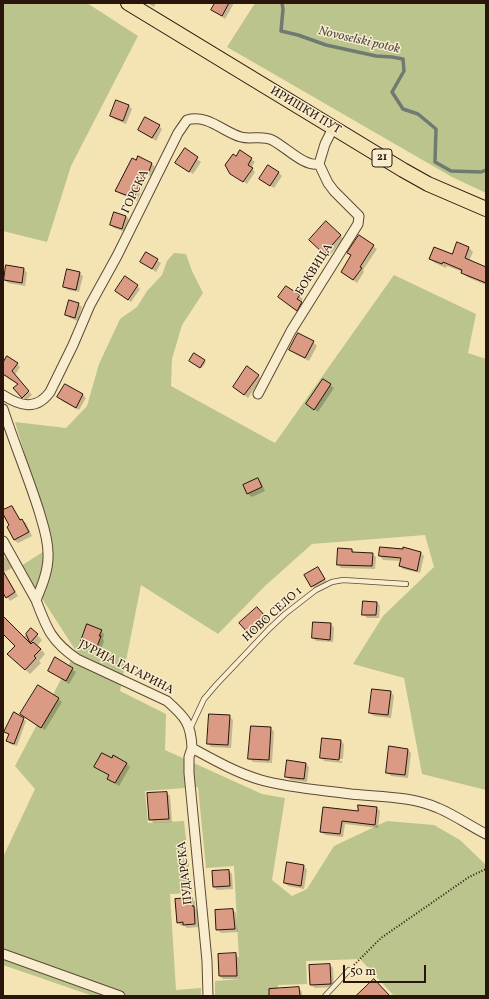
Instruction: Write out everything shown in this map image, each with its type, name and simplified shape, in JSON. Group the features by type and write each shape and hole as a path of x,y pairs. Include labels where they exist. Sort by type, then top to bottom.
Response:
{"main road":[{"name":"ИРИШКИ ПУТ","path":"128,3 403,170 428,184 486,209"}],"street":[{"name":"ГОРСКА","path":"3,395 21,404 35,405 45,399 50,392 73,345 90,305 117,256 178,132 187,120 198,119 209,121 239,137 261,137 270,139 311,165 319,164"},
{"path":"319,164 325,144 333,128"},
{"name":"БОКВИЦА","path":"258,394 291,331 358,224 359,216 334,191 328,183 319,164"},
{"path":"3,409 31,485 46,535 49,553 48,563 42,586 36,600"},
{"name":"ЈУРИЈА ГАГАРИНА","path":"3,541 36,600 45,625 58,644 77,659 156,694 167,701 187,722 190,729 192,748"},
{"path":"192,748 224,765 261,780 324,790 404,799 438,807 486,834"},
{"name":"ПУДАРСКА","path":"192,748 189,757 189,773 207,961 208,996"},
{"path":"3,954 120,996"}],"lane":[{"name":"НОВО СЕЛО 1","path":"190,729 204,699 216,685 269,629 285,614 316,590 332,582 343,580 406,584"},
{"path":"325,996 349,970"}],"path":[{"path":"349,970 381,938 469,877 486,869"}],"green space":[{"path":"3,3 87,3 138,36 71,166 47,242 3,231"},
{"path":"255,3 486,3 486,193 452,177 227,47"},
{"path":"174,253 186,254 192,271 203,293 182,325 172,359 171,386 275,443 394,275 476,314 468,353 486,359 486,790 422,774 404,678 353,664 383,616 434,567 425,535 312,544 265,586 218,634 141,585 120,691 166,714 165,750 262,794 285,798 272,880 292,896 307,889 334,846 387,821 434,825 460,840 486,865 486,996 394,996 360,959 306,961 307,984 278,985 278,996 215,996 215,981 240,979 234,866 206,868 198,787 145,791 148,823 184,821 192,893 170,894 176,990 201,988 201,996 93,996 3,965 3,857 35,789 15,766 76,651 21,566 52,546 15,422 66,428 87,406 99,364 120,319 137,307 147,291 162,275 167,261"}],"building":[{"path":"215,3 229,3 222,16 211,10"},
{"path":"116,100 129,105 123,121 110,116"},
{"path":"145,117 160,125 152,138 138,130"},
{"path":"185,148 198,157 189,172 175,163"},
{"path":"240,150 252,158 248,165 253,168 243,182 230,174 225,165 233,154 236,156"},
{"path":"138,156 152,163 148,174 144,172 134,198 115,191 132,158 136,160"},
{"path":"268,165 279,172 270,186 259,179"},
{"path":"114,212 126,216 122,229 110,225"},
{"path":"326,221 341,235 324,254 309,240"},
{"path":"359,235 374,245 360,267 362,268 353,280 341,272 351,255 347,253"},
{"path":"457,242 469,247 465,258 486,267 486,283 461,273 462,270 443,262 442,264 429,259 434,247 452,254"},
{"path":"146,252 158,259 152,269 140,262"},
{"path":"6,265 24,268 22,283 4,280"},
{"path":"67,269 80,272 76,290 63,287"},
{"path":"125,276 138,285 128,300 115,291"},
{"path":"286,286 300,295 297,299 302,302 297,311 278,297"},
{"path":"69,300 79,303 75,318 65,315"},
{"path":"298,333 314,341 305,358 289,350"},
{"path":"194,353 205,360 200,368 189,361"},
{"path":"7,356 18,363 12,371 29,391 22,398 13,388 18,384 3,374 3,363"},
{"path":"247,366 259,375 244,395 233,387"},
{"path":"323,379 331,384 314,410 306,404"},
{"path":"65,384 83,394 76,408 57,397"},
{"path":"258,478 262,487 247,494 243,485"},
{"path":"12,506 20,520 22,519 29,532 14,540 7,527 9,525 3,514 3,510"},
{"path":"380,547 403,549 403,547 421,552 417,571 399,566 401,558 379,556"},
{"path":"338,548 352,549 352,552 373,553 372,566 337,565"},
{"path":"318,567 325,579 311,587 304,575"},
{"path":"3,571 15,592 6,598 3,593"},
{"path":"363,601 377,602 376,615 362,615"},
{"path":"257,607 266,617 248,633 239,623"},
{"path":"3,616 31,644 33,642 41,649 34,656 36,658 25,670 7,654 15,646 3,634"},
{"path":"313,622 331,623 330,640 312,638"},
{"path":"87,624 102,630 97,647 81,641"},
{"path":"31,628 38,634 30,643 26,634"},
{"path":"55,657 73,668 66,681 48,671"},
{"path":"38,685 59,698 41,728 20,714"},
{"path":"372,689 391,691 388,715 369,713"},
{"path":"14,712 24,718 14,744 6,741 9,734 4,732"},
{"path":"209,714 230,715 228,745 207,744"},
{"path":"251,726 271,727 269,760 248,759"},
{"path":"322,738 341,740 339,760 320,758"},
{"path":"389,746 408,749 405,775 386,773"},
{"path":"102,753 112,758 113,755 127,763 115,783 107,779 109,775 94,767"},
{"path":"287,760 306,763 304,779 285,777"},
{"path":"167,792 169,819 149,820 147,793"},
{"path":"358,805 377,807 375,825 342,821 340,834 320,832 323,807 358,811"},
{"path":"287,862 304,865 301,886 284,883"},
{"path":"229,870 230,886 213,887 212,871"},
{"path":"192,898 195,924 183,925 183,922 177,923 175,899"},
{"path":"233,909 235,929 216,930 215,910"},
{"path":"236,953 237,976 219,976 218,954"},
{"path":"330,964 331,984 310,985 309,965"},
{"path":"374,979 390,996 356,996"},
{"path":"299,987 300,996 269,996 269,989"}],"waterway":[{"name":"Novoselski potok","path":"282,3 283,9 281,31 298,35 326,45 376,56 403,59 404,71 392,92 403,109 418,114 436,129 435,162 451,171 481,172 486,170"}]}
